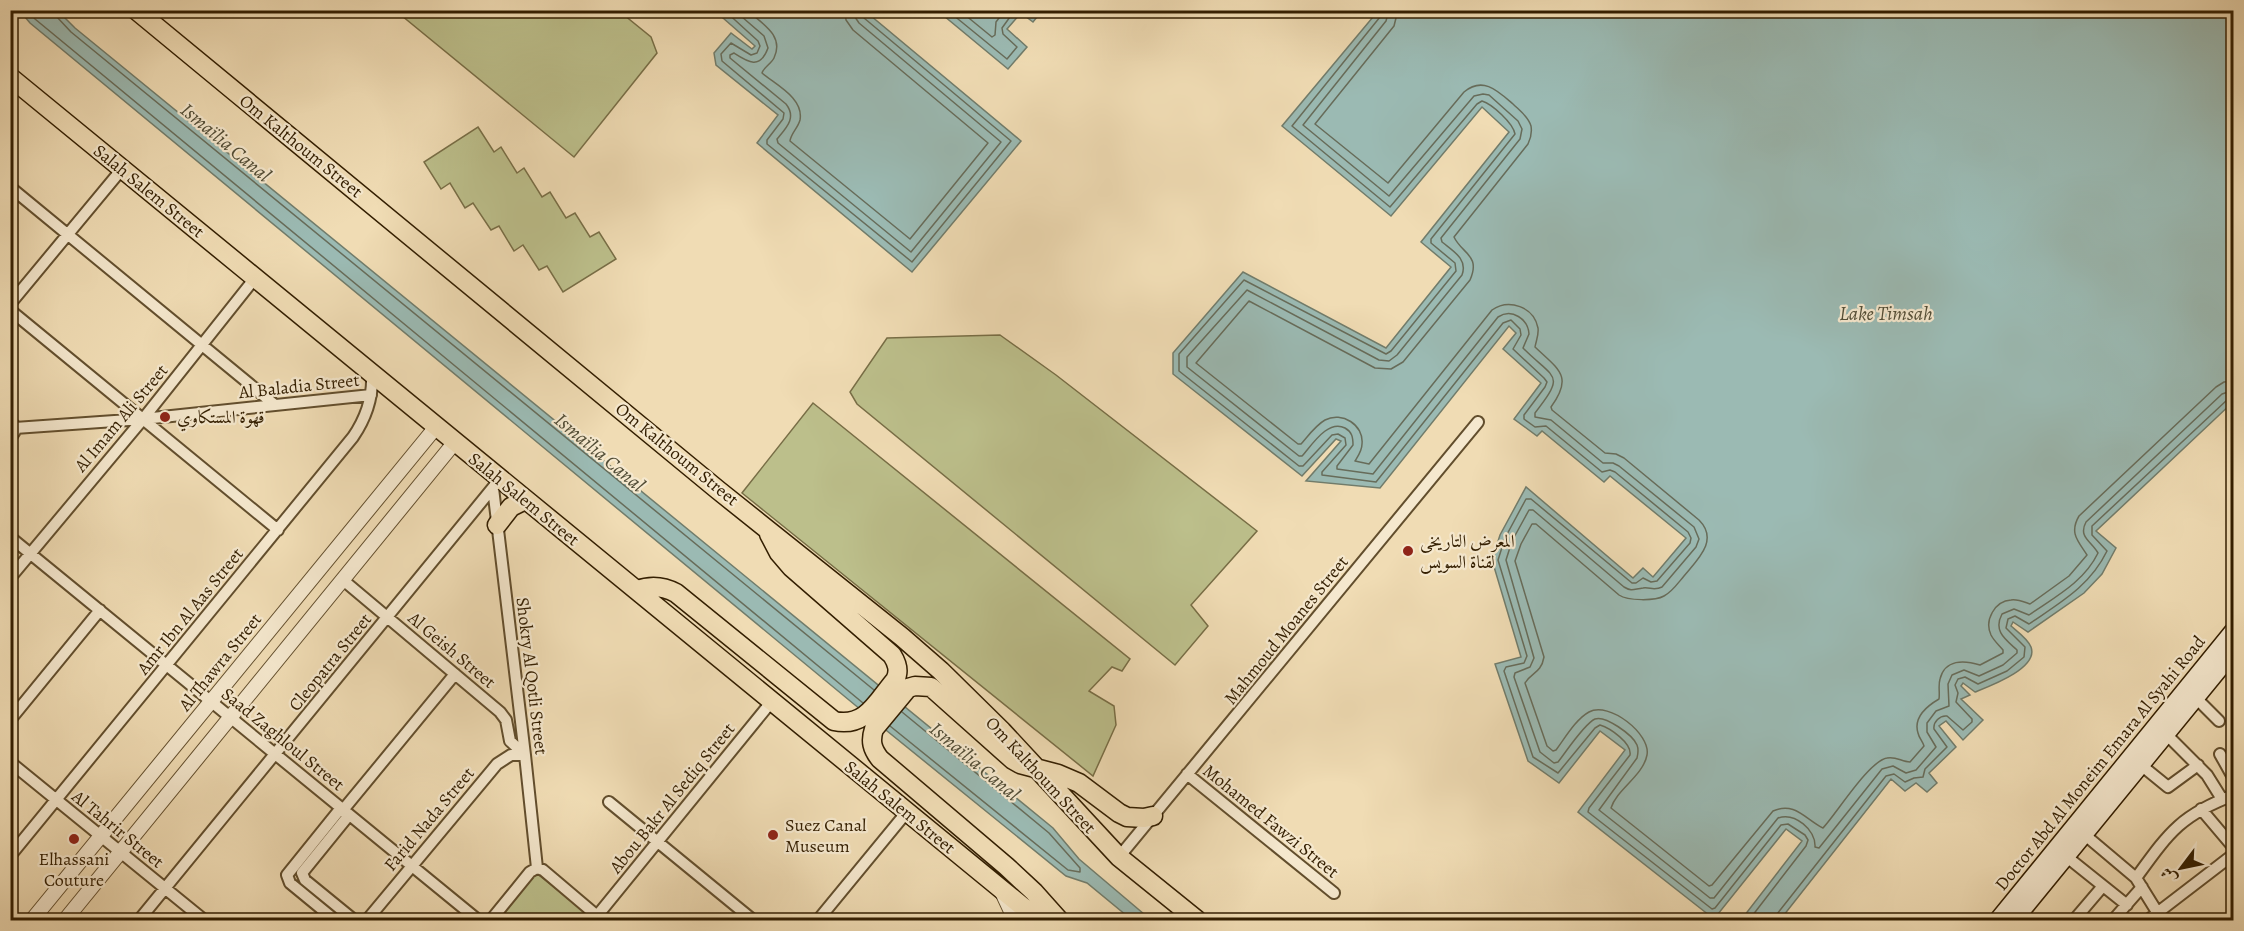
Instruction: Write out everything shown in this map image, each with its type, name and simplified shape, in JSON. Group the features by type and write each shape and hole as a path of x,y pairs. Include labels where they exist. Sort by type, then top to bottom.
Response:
{"highway":[{"name":"Om Kalthoum Street","path":"136,10 941,671 1038,769 1119,857 1197,921"},
{"name":"Salah Salem Street","path":"10,77 455,442 496,484 525,500 637,590 1039,921"},
{"path":"497,525 505,512 525,500"},
{"path":"766,527 774,544 791,567 892,655 902,684"},
{"path":"637,590 660,586 676,593 834,721 868,723 902,684"},
{"path":"902,684 931,687 1004,753 1020,764 1058,774 1079,783 1126,817 1153,816"},
{"path":"868,723 872,745 880,759 1006,866 1041,899 1059,921"}],"main road":[{"name":"Doctor Abd Al Moneim Emara Al Syahi Road","path":"1997,921 2234,629"},
{"name":"Doctor Abd Al Moneim Emara Al Syahi Road","path":"2015,921 2234,652"}],"street":[{"path":"10,304 122,169"},
{"path":"10,187 275,405"},
{"name":"Al Imam Ali Street","path":"10,578 143,419 255,278"},
{"path":"10,310 278,530"},
{"name":"Amr Ibn Al Aas Street","path":"10,856 58,801 359,428 369,406 372,375"},
{"name":"Al Baladia Street","path":"13,425 143,419 371,395"},
{"name":"Mahmoud Moanes Street","path":"1119,857 1478,422"},
{"path":"10,439 13,425"},
{"name":"Al Thawra Street","path":"32,921 436,427"},
{"path":"65,921 455,442"},
{"path":"420,447 430,445 434,447 440,456 440,461"},
{"name":"Shokry Al Qotli Street","path":"496,484 497,525 537,868"},
{"name":"Cleopatra Street","path":"139,921 496,484"},
{"name":"Saad Zaghloul Street","path":"10,537 478,921"},
{"name":"Al Geish Street","path":"343,580 500,712 506,720 510,741 525,755"},
{"path":"10,720 100,610"},
{"path":"335,921 290,883 287,875 344,811 455,674"},
{"path":"2196,698 2219,721"},
{"name":"Abou Bakr Al Sediq Street","path":"600,918 657,842 772,701"},
{"path":"2167,735 2207,775 2222,799"},
{"path":"2220,754 2234,780"},
{"name":"Farid Nada Street","path":"367,921 502,759 511,755 525,755"},
{"name":"Al Tahrir Street","path":"10,762 204,921"},
{"path":"2141,765 2168,787 2198,765"},
{"name":"Mohamed Fawzi Street","path":"1187,774 1334,893"},
{"path":"2113,921 2127,904 2174,829 2201,809 2234,795"},
{"path":"609,802 753,921"},
{"path":"2201,809 2234,848"},
{"path":"344,811 302,873 305,880 354,921"},
{"path":"818,921 906,813"},
{"path":"2085,835 2139,883 2159,916"},
{"path":"2148,921 2159,916 2234,854"},
{"path":"2067,857 2127,904"},
{"path":"491,921 530,872 537,868 543,870 600,918"},
{"path":"2074,921 2103,886"},
{"path":"1000,888 1016,921"},
{"path":"2229,921 2234,917"}],"green space":[{"path":"396,11 619,11 651,37 657,53 574,157"},
{"path":"478,127 494,152 501,147 517,173 524,168 542,197 550,192 566,218 575,213 590,237 599,232 616,259 563,292 547,266 539,270 523,245 514,251 499,226 491,230 473,203 465,208 450,183 441,189 424,162"},
{"path":"1000,335 1056,375 1257,531 1191,605 1208,626 1175,665 857,404 850,392 887,338"},
{"path":"813,403 1130,659 1122,671 1112,667 1089,691 1114,706 1116,725 1093,776 742,493"},
{"path":"535,872 595,920 497,920"}],"water":[{"name":"Lake Timsah","path":"1604,10 1607,13 1609,10 2233,11 2233,402 2096,531 2116,548 2102,574 2084,593 2028,632 2013,622 2011,626 2030,644 2032,655 2028,662 2012,675 1975,692 1963,683 1961,686 1970,695 1961,699 1983,720 1963,740 1946,721 1939,726 1956,747 1929,773 1937,783 1927,792 1916,783 1905,791 1891,779 1780,920 1741,920 1802,841 1786,829 1714,919 1578,812 1625,750 1600,731 1559,783 1528,761 1495,664 1521,657 1492,560 1500,535 1526,487 1633,578 1643,568 1653,577 1686,538 1610,476 1604,482 1542,431 1537,436 1514,419 1541,383 1503,349 1516,333 1509,326 1380,488 1306,481 1341,441 1336,439 1302,476 1173,374 1173,353 1243,272 1386,348 1451,267 1421,242 1509,132 1482,107 1391,216 1282,126 1378,11"},
{"path":"20,11 58,11 75,28 1053,828 1079,859 1151,920 1132,920 1087,883 1066,876 855,705 30,23"},
{"path":"715,11 865,11 1021,141 912,272 757,143 778,115 716,65 714,53 731,33 752,49 755,46"},
{"path":"938,11 1042,11 1033,22 1021,13 1007,29 1027,47 1008,69"}],"place":[{"name":"قهوة المستكاوي","path":"165,417"},
{"name":"المعرض التاريخى لقناة السويس","path":"1408,551"},
{"name":"Suez Canal Museum","path":"773,835"},
{"name":"Elhassani Couture","path":"74,839"}],"water label":[{"name":"Ismaïlia Canal","path":"226,142"},
{"name":"Ismaïlia Canal","path":"600,452"},
{"name":"Ismaïlia Canal","path":"975,761"}]}
